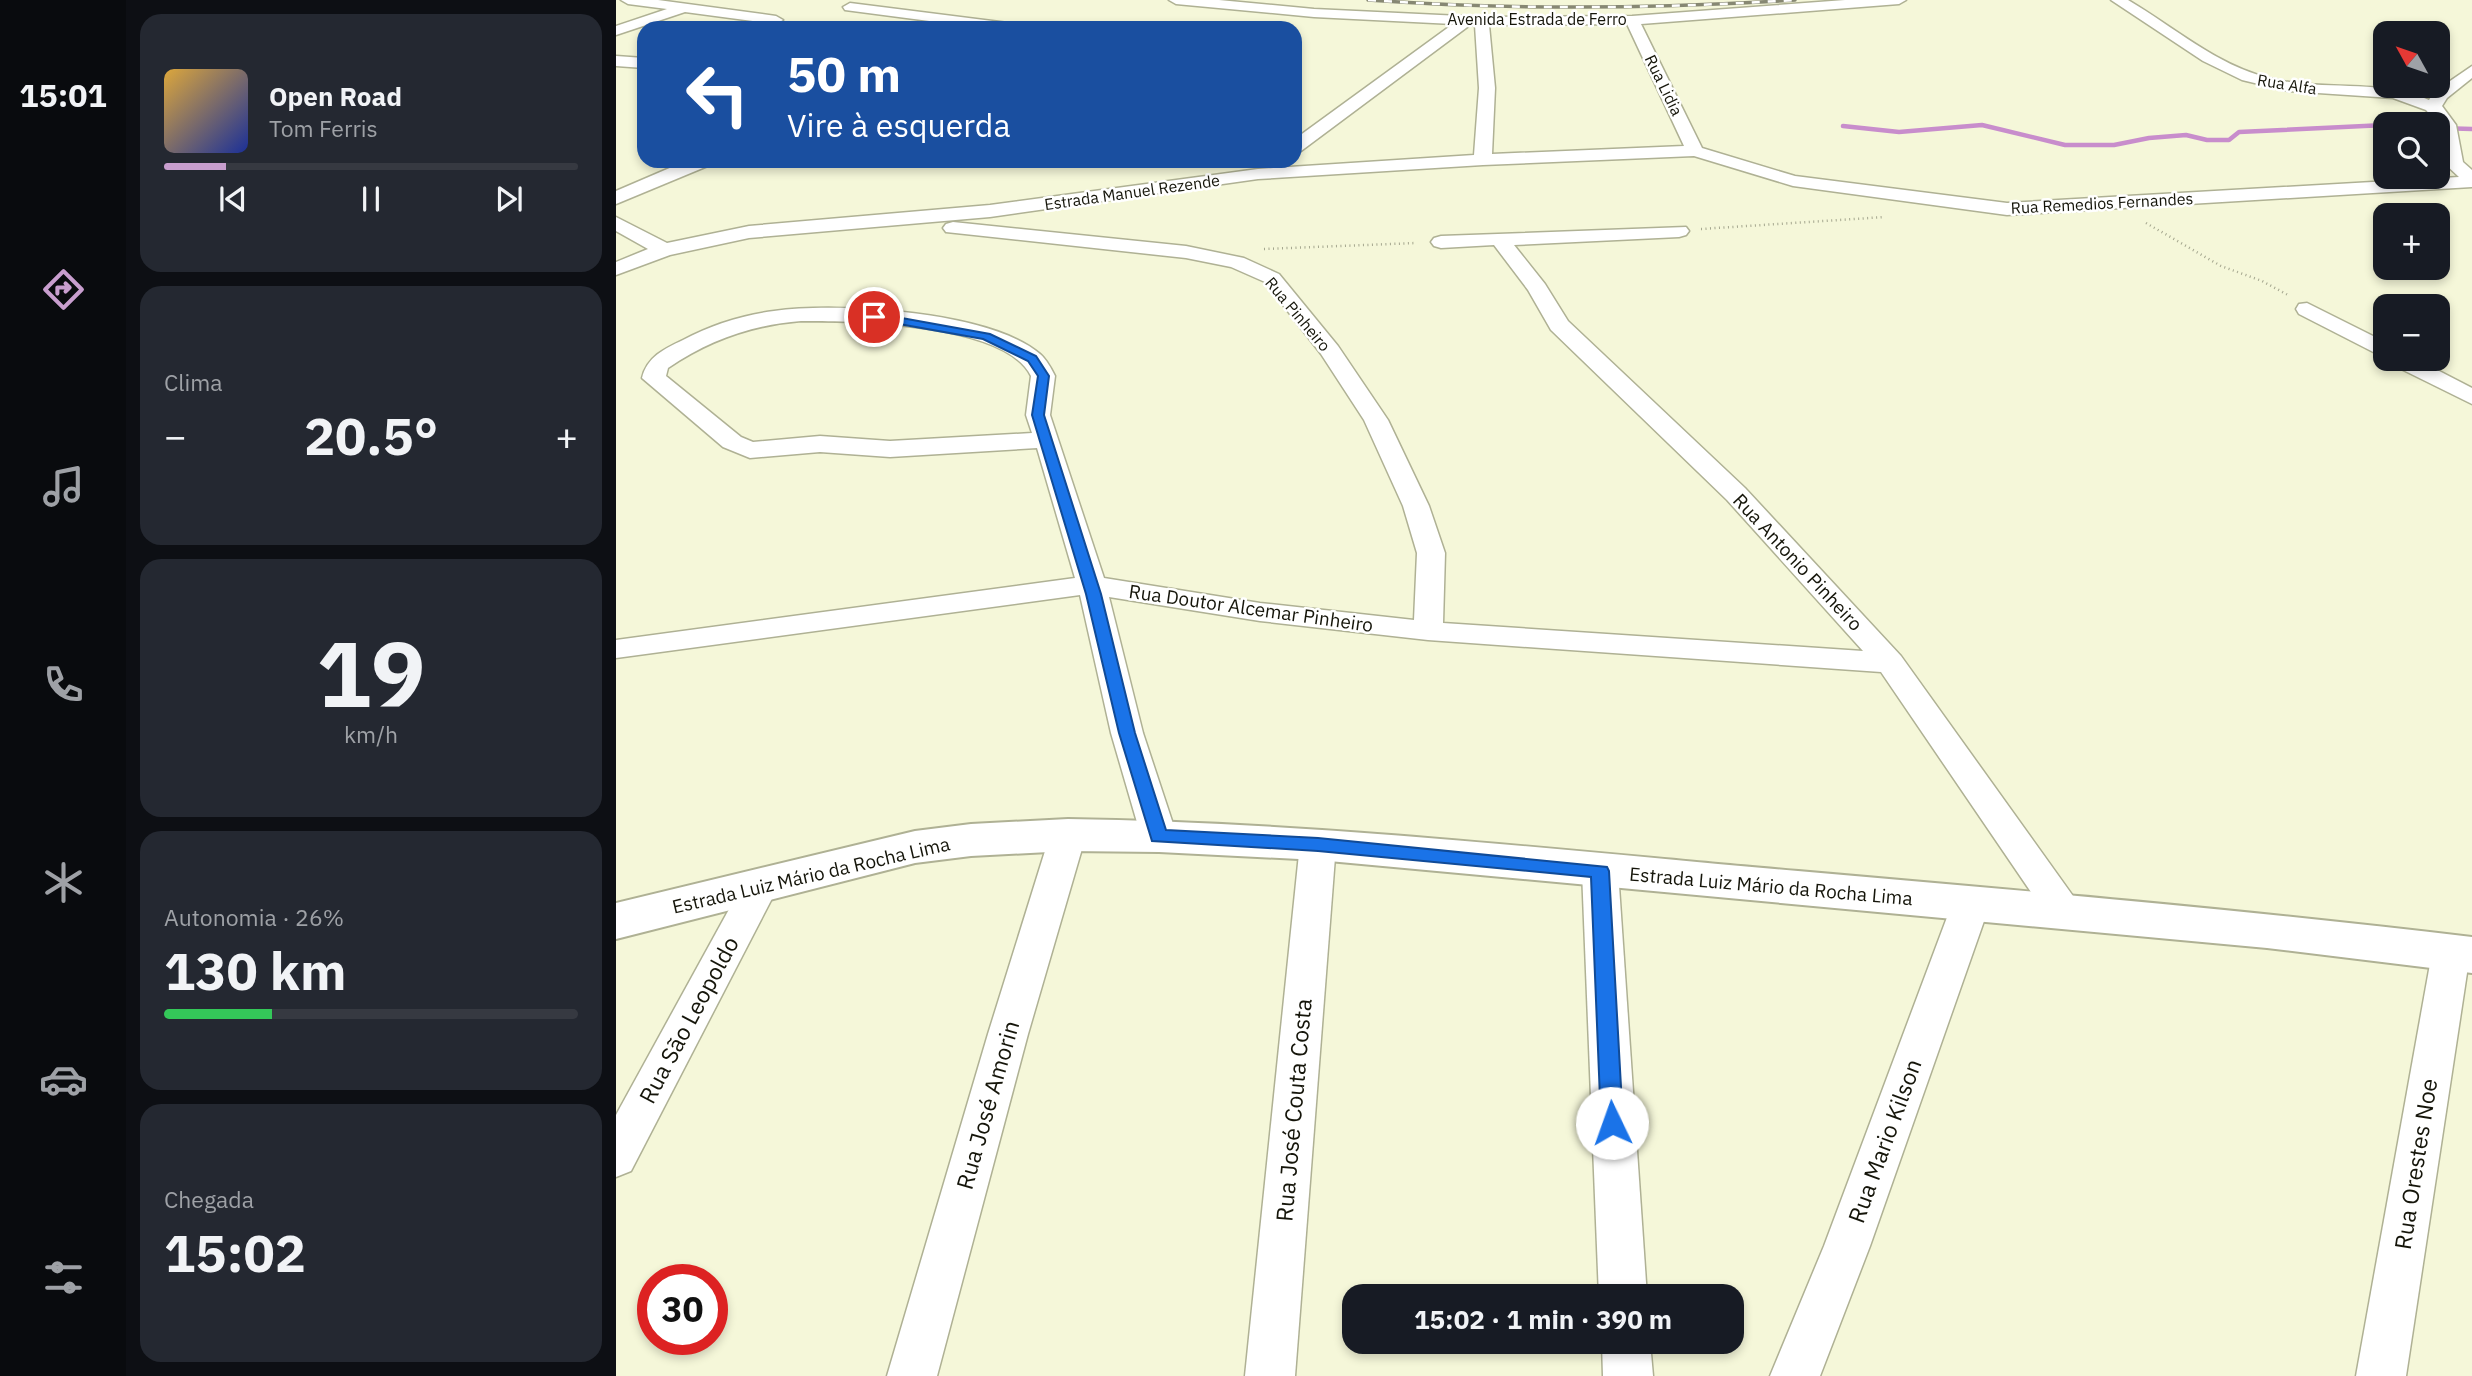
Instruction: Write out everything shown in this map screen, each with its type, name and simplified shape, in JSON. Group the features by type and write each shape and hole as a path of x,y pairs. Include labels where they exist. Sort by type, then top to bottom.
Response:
{"main road":[{"name":"Estrada Luiz Mário da Rocha Lima","path":"616,921 915,847 971,840 1068,835 1159,836 1318,844 2267,930 2461,954"}],"street":[{"path":"628,0 776,20"},
{"path":"652,21 710,0"},
{"name":"Avenida Estrada de Ferro","path":"1175,0 1314,13 1474,20 1632,20 1899,0"},
{"name":"Rua Alfa","path":"2118,0 2148,17 2191,48 2252,79 2307,89 2385,94 2433,107"},
{"path":"850,7 961,21"},
{"path":"1301,21 1314,13"},
{"path":"1302,142 1474,20 1487,88 1483,160"},
{"name":"Rua Lidia","path":"1632,20 1695,151"},
{"path":"616,34 637,26"},
{"path":"616,34 637,38"},
{"path":"616,61 637,62"},
{"path":"2437,112 2433,107 2440,95 2472,71"},
{"path":"2450,129 2471,132"},
{"path":"2450,136 2454,164 2472,180"},
{"name":"Estrada Manuel Rezende","path":"616,269 664,250 749,232 990,211 1258,174 1483,160 1695,151"},
{"name":"Rua Remedios Fernandes","path":"1695,151 1793,181 2007,209 2434,186 2472,180"},
{"path":"616,198 682,168"},
{"path":"1258,174 1266,168"},
{"name":"Rua Pinheiro","path":"884,221 1186,252 1237,262 1272,278 1330,351 1376,420 1416,506 1431,553 1429,631"},
{"path":"616,223 664,250"},
{"path":"1441,242 1679,231"},
{"name":"Rua Antonio Pinheiro","path":"1499,239 1538,288 1559,325 1736,494 1890,663 2065,913"},
{"path":"2307,309 2373,345"},
{"path":"1047,440 890,449 820,444 750,450 732,442 654,379 657,365 677,350 741,325 810,314 911,321 986,336 1032,358 1044,376 1038,415 1047,440 1090,585 1127,733 1159,836"},
{"path":"2422,371 2472,397"},
{"name":"Rua Doutor Alcemar Pinheiro","path":"616,649 1090,585 1260,612 1429,631 1890,663"},
{"name":"Rua José Amorin","path":"912,1376 1008,1034 1068,835"},
{"name":"Rua José Couta Costa","path":"1270,1376 1318,844"},
{"path":"1600,871 1622,1284"},
{"name":"Rua São Leopoldo","path":"616,1157 762,883"},
{"name":"Rua Mario Kilson","path":"1795,1376 1847,1246 1971,904"},
{"name":"Rua Orestes Noe","path":"2381,1376 2461,954"},
{"path":"1627,1354 1628,1376"}],"path":[{"path":"2117,202 2145,223 2221,266 2280,289 2307,309"},
{"path":"1679,231 1884,217"},
{"path":"1253,249 1441,242"}],"waterway":[{"path":"1843,126 1899,132 1982,125 2065,145 2114,145 2149,138 2186,135 2207,140 2229,140 2239,132 2373,126"},
{"path":"2450,128 2472,129"}],"railway":[{"path":"1368,0 1581,7 1795,0"}],"route":[{"path":"874,317 930,324 986,336 1032,358 1044,376 1038,415 1094,594 1127,733 1159,836 1318,844 1600,871 1612,1123"}]}
